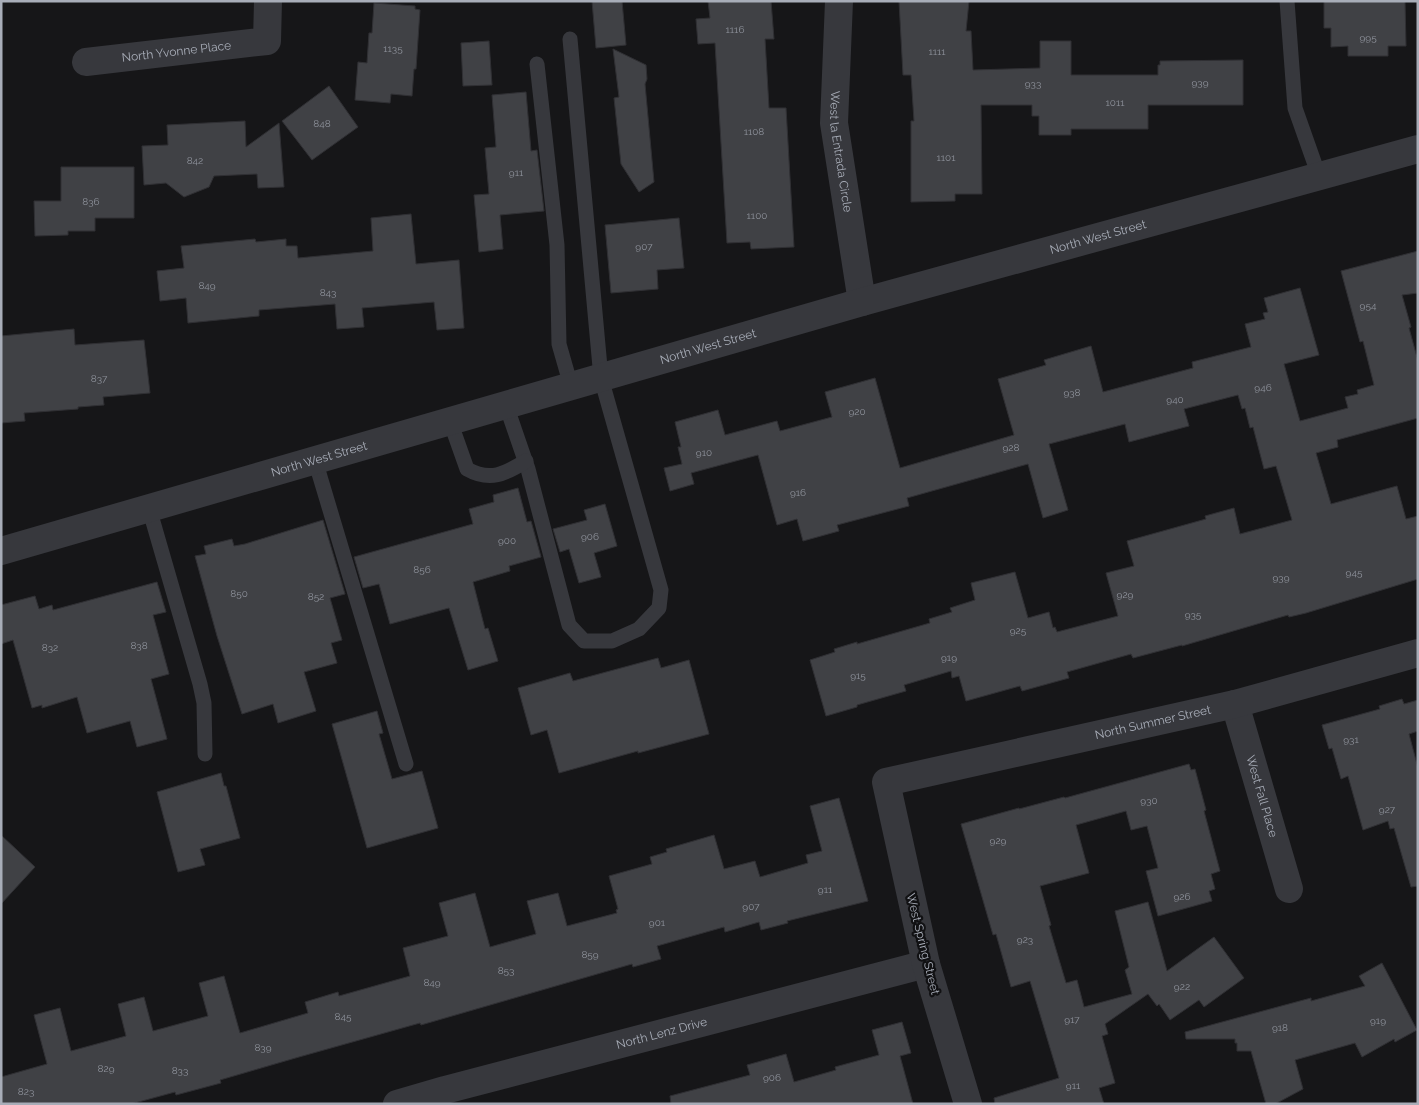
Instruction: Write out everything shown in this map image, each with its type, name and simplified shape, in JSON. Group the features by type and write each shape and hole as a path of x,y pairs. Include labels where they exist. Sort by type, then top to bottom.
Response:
{"street":[{"name":"North Yvonne Place","path":"86,62 267,41 268,1"},
{"name":"West la Entrada Circle","path":"839,1 834,123 862,302"},
{"name":"North West Street","path":"1,551 862,302 1418,149"},
{"name":"North Summer Street","path":"886,782 1234,704 1418,653"},
{"name":"West Fall Place","path":"1234,704 1288,889"},
{"name":"West Spring Street","path":"886,782 926,964 968,1104"},
{"name":"North Lenz Drive","path":"397,1104 447,1097 926,964"}],"lane":[{"path":"1287,1 1295,108 1319,176"},
{"path":"506,405 526,461 569,625 584,641 612,641 639,629 659,608 661,590 601,378 570,39"},
{"path":"537,64 557,245 560,344 571,386"},
{"path":"450,421 467,468 479,475 506,473 526,461"},
{"path":"315,460 406,764"},
{"path":"149,508 200,684 204,703 205,754"}],"building":[{"path":"592,1 622,1 626,45 596,48"},
{"path":"708,1 771,1 774,39 765,39 769,108 786,108 794,247 751,249 750,242 727,243 715,43 698,44 696,19 710,18"},
{"path":"899,1 969,1 966,31 971,31 973,70 1040,68 1040,41 1071,41 1071,75 1158,75 1160,61 1243,60 1243,105 1148,105 1148,129 1071,129 1071,135 1039,135 1039,116 1032,116 1032,105 981,105 982,194 955,194 955,201 911,202 911,121 914,121 911,75 903,75"},
{"path":"1324,1 1405,1 1406,46 1388,46 1388,56 1348,56 1348,46 1331,47 1331,28 1324,28"},
{"path":"374,3 415,6 415,9 420,10 412,96 391,94 390,103 355,100 358,62 367,63"},
{"path":"489,41 492,85 463,86 461,43"},
{"path":"613,49 646,65 647,79 645,84 654,182 639,192 621,164 614,98 619,97"},
{"path":"329,86 358,127 312,160 282,121"},
{"path":"526,92 531,151 537,150 544,211 500,215 503,249 479,252 474,195 489,194 485,148 496,147 492,95"},
{"path":"245,121 246,147 279,123 284,187 258,188 257,174 214,176 209,187 184,197 166,183 144,185 142,146 168,145 167,125"},
{"path":"61,167 134,167 134,218 95,218 95,231 68,231 68,235 35,236 34,201 61,201"},
{"path":"411,214 416,264 459,260 464,328 437,330 434,302 362,308 364,327 337,329 335,304 259,310 259,316 188,323 186,298 160,301 157,271 184,268 181,246 255,239 256,242 286,239 286,246 297,246 298,258 373,251 371,218"},
{"path":"679,218 684,268 657,270 658,289 611,293 605,225"},
{"path":"1418,251 1418,293 1402,295 1418,361 1418,418 1337,440 1338,447 1316,453 1331,504 1397,486 1406,519 1418,516 1418,579 1306,613 1289,617 1288,615 1182,646 1133,658 1131,654 1067,672 1069,678 1022,691 1020,686 966,701 959,676 952,678 951,671 904,685 906,691 826,716 810,660 835,652 834,649 930,623 929,619 952,612 950,608 975,600 971,583 1015,572 1028,618 1049,612 1053,628 1055,627 1057,632 1118,616 1106,573 1134,566 1127,541 1206,519 1205,516 1234,508 1240,534 1292,520 1276,466 1264,469 1253,427 1250,428 1245,408 1242,409 1238,395 1184,409 1189,426 1129,442 1125,424 1049,444 1068,510 1043,518 1028,464 907,498 909,506 837,525 839,531 803,541 797,519 777,525 758,455 691,473 694,484 670,491 664,468 682,464 678,447 681,447 675,422 718,410 725,435 777,421 780,431 832,417 825,392 875,378 900,468 1014,435 998,379 1046,365 1044,360 1091,346 1103,392 1193,368 1192,362 1251,347 1245,324 1265,319 1263,313 1268,312 1264,298 1300,288 1319,355 1284,364 1300,421 1348,408 1345,397 1358,394 1357,390 1374,385 1363,341 1360,342 1341,271"},
{"path":"74,329 75,345 144,340 150,393 103,397 104,405 24,413 25,421 1,423 1,336"},
{"path":"518,488 527,522 531,521 541,557 509,566 510,571 473,582 485,629 488,628 498,661 468,670 449,608 390,624 379,584 363,588 354,557 473,524 469,509 494,502 493,495"},
{"path":"605,504 617,546 594,553 601,577 579,583 569,549 560,552 553,529 587,520 584,510"},
{"path":"323,520 345,594 330,598 342,640 331,643 337,663 304,672 316,711 278,723 273,704 242,714 217,636 195,556 206,554 204,546 232,539 234,546 245,544"},
{"path":"157,582 166,612 153,615 169,674 151,679 167,739 137,747 130,721 87,733 77,697 42,708 42,705 32,708 13,640 1,644 1,605 35,596 39,609 52,605 53,610"},
{"path":"658,658 661,668 689,660 709,734 559,773 547,730 531,735 518,688 570,673 573,681"},
{"path":"1402,699 1404,704 1418,700 1418,731 1409,734 1418,768 1418,886 1411,887 1394,828 1390,829 1388,821 1363,830 1348,776 1341,779 1332,748 1329,749 1322,725 1380,709 1379,706"},
{"path":"377,711 383,733 379,734 392,779 422,771 438,828 367,848 332,724"},
{"path":"1189,764 1191,770 1195,769 1220,871 1211,874 1215,889 1209,891 1212,901 1158,916 1146,871 1158,868 1147,826 1131,830 1126,811 1076,825 1089,873 1040,886 1051,925 1049,926 1066,983 1077,980 1084,1007 1132,994 1125,970 1129,967 1115,911 1148,902 1167,971 1214,937 1244,978 1204,1007 1199,1000 1170,1020 1159,1004 1157,1006 1148,994 1105,1024 1108,1034 1102,1036 1115,1083 1099,1088 1104,1104 995,1104 994,1098 1059,1078 1030,981 1011,987 996,934 993,935 961,824"},
{"path":"221,773 240,838 200,849 205,865 178,872 157,792"},
{"path":"839,798 868,901 787,921 788,923 761,930 759,922 725,932 724,927 657,946 661,959 633,967 632,964 421,1025 420,1023 220,1080 221,1083 176,1095 175,1092 131,1104 1,1104 1,1077 47,1064 34,1015 60,1008 71,1051 126,1036 118,1004 144,997 153,1031 208,1016 199,983 224,976 240,1033 308,1013 305,1002 338,992 339,996 410,976 403,948 448,936 439,903 475,893 490,947 536,934 527,901 558,893 567,926 617,913 616,910 618,909 609,876 652,864 650,857 667,852 666,849 714,835 724,869 755,861 760,877 808,863 806,855 822,851 810,806"},
{"path":"1,835 35,867 1,904"},
{"path":"1382,963 1417,1030 1395,1042 1394,1039 1362,1057 1355,1043 1295,1060 1303,1089 1275,1104 1266,1104 1251,1051 1237,1051 1235,1039 1186,1039 1185,1032 1311,998 1311,1001 1365,986 1359,976"},
{"path":"902,1022 911,1053 900,1056 913,1104 671,1104 670,1096 750,1075 747,1065 786,1054 794,1082 836,1070 835,1067 879,1055 872,1030"}]}
